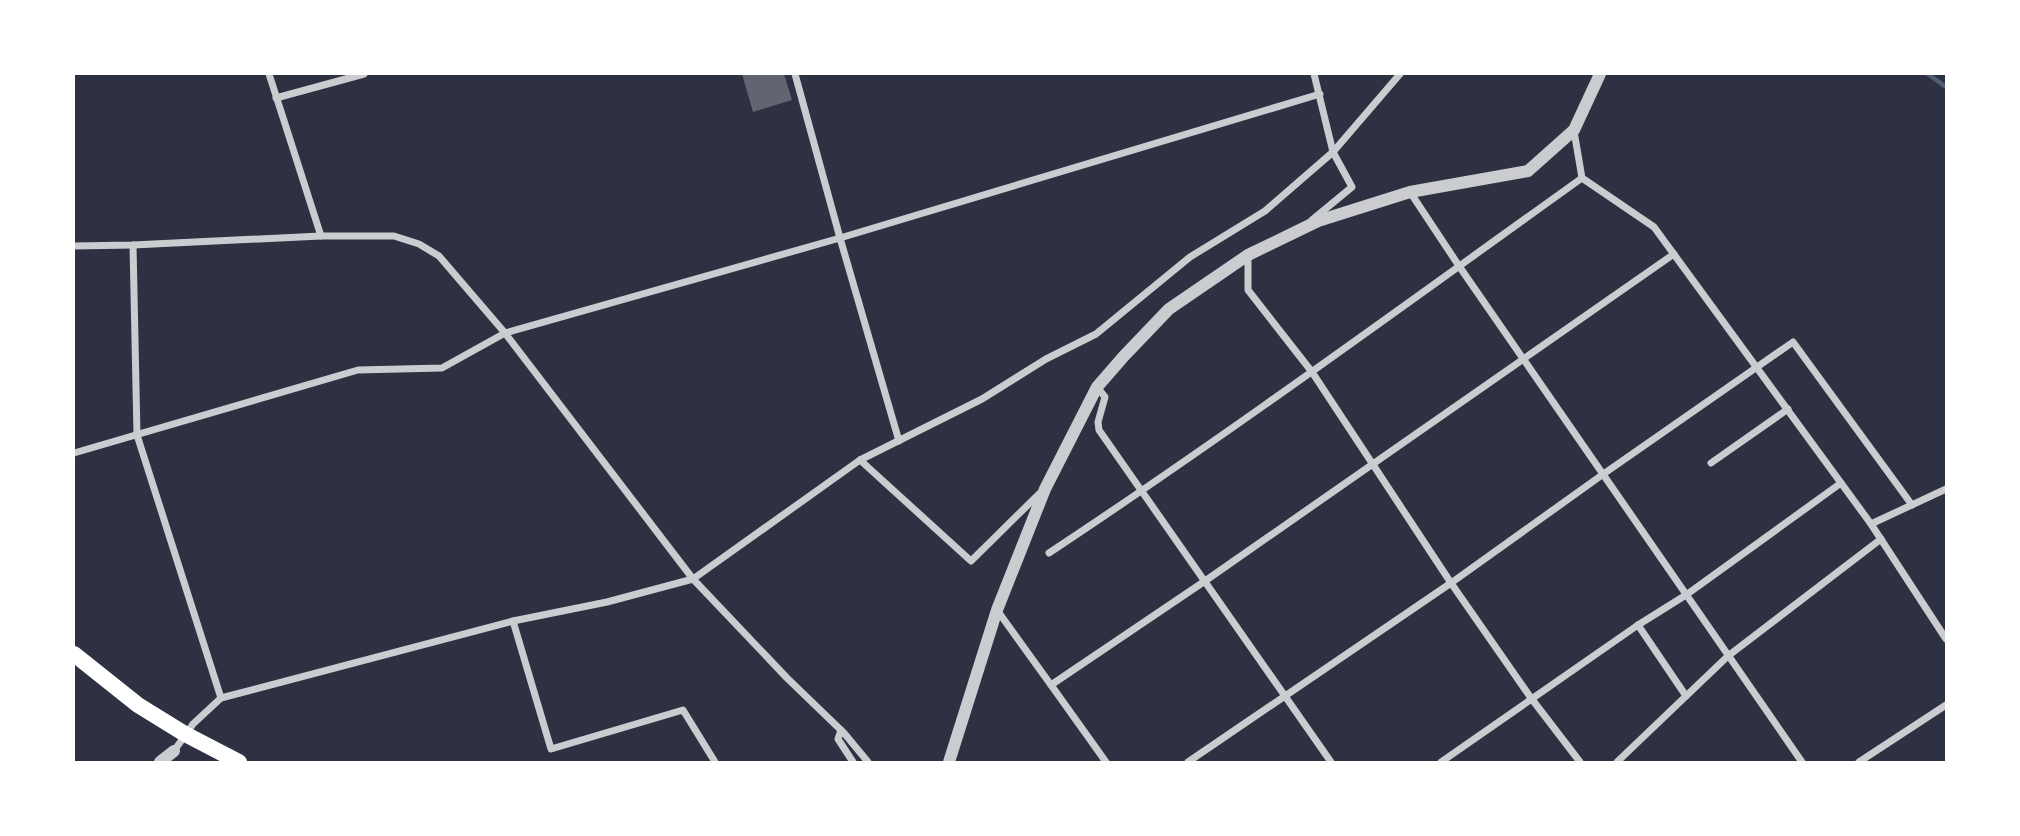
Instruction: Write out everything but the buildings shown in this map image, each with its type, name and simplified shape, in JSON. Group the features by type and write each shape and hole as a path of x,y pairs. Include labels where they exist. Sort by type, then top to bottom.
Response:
{"highway":[{"path":"74,654 138,705 185,734 239,762"}],"street":[{"path":"269,74 321,236"},
{"path":"276,98 364,74"},
{"path":"795,74 899,441"},
{"path":"1303,228 1352,187 1333,152 1314,74"},
{"path":"160,762 174,751 193,724 221,698 513,621 693,579 860,460 982,399 1046,359 1096,334 1190,257 1265,211 1333,152 1400,74"},
{"path":"949,762 997,610 1045,489 1097,387 1124,356 1169,309 1248,255 1318,220 1410,192 1528,171 1574,130 1600,74"},
{"path":"74,453 358,370 442,368 505,333 840,238 1320,94"},
{"path":"1574,130 1582,178 1654,226 1871,524 1947,639"},
{"path":"1049,553 1312,372 1582,178"},
{"path":"1410,192 1602,475 1802,762"},
{"path":"74,246 321,236 394,236 419,244 439,256 505,333 693,579 787,678 841,730 868,762"},
{"path":"133,245 137,435 221,698"},
{"path":"1051,685 1674,254"},
{"path":"1248,255 1248,290 1312,372 1451,583 1531,698 1580,762"},
{"path":"1188,762 1451,583 1793,342 1912,505"},
{"path":"1097,387 1105,397 1098,422 1099,430 1331,762"},
{"path":"1711,463 1788,409"},
{"path":"860,460 971,561 1045,489"},
{"path":"1441,762 1638,625 1686,595 1841,483"},
{"path":"1871,524 1947,489"},
{"path":"1617,762 1728,656 1881,539"},
{"path":"997,610 1106,762"},
{"path":"513,621 551,749 683,710 715,762"},
{"path":"1638,625 1686,696"},
{"path":"1859,762 1947,705"},
{"path":"841,730 838,739 853,762"}],"waterway":[{"path":"1928,74 1946,87"}]}
